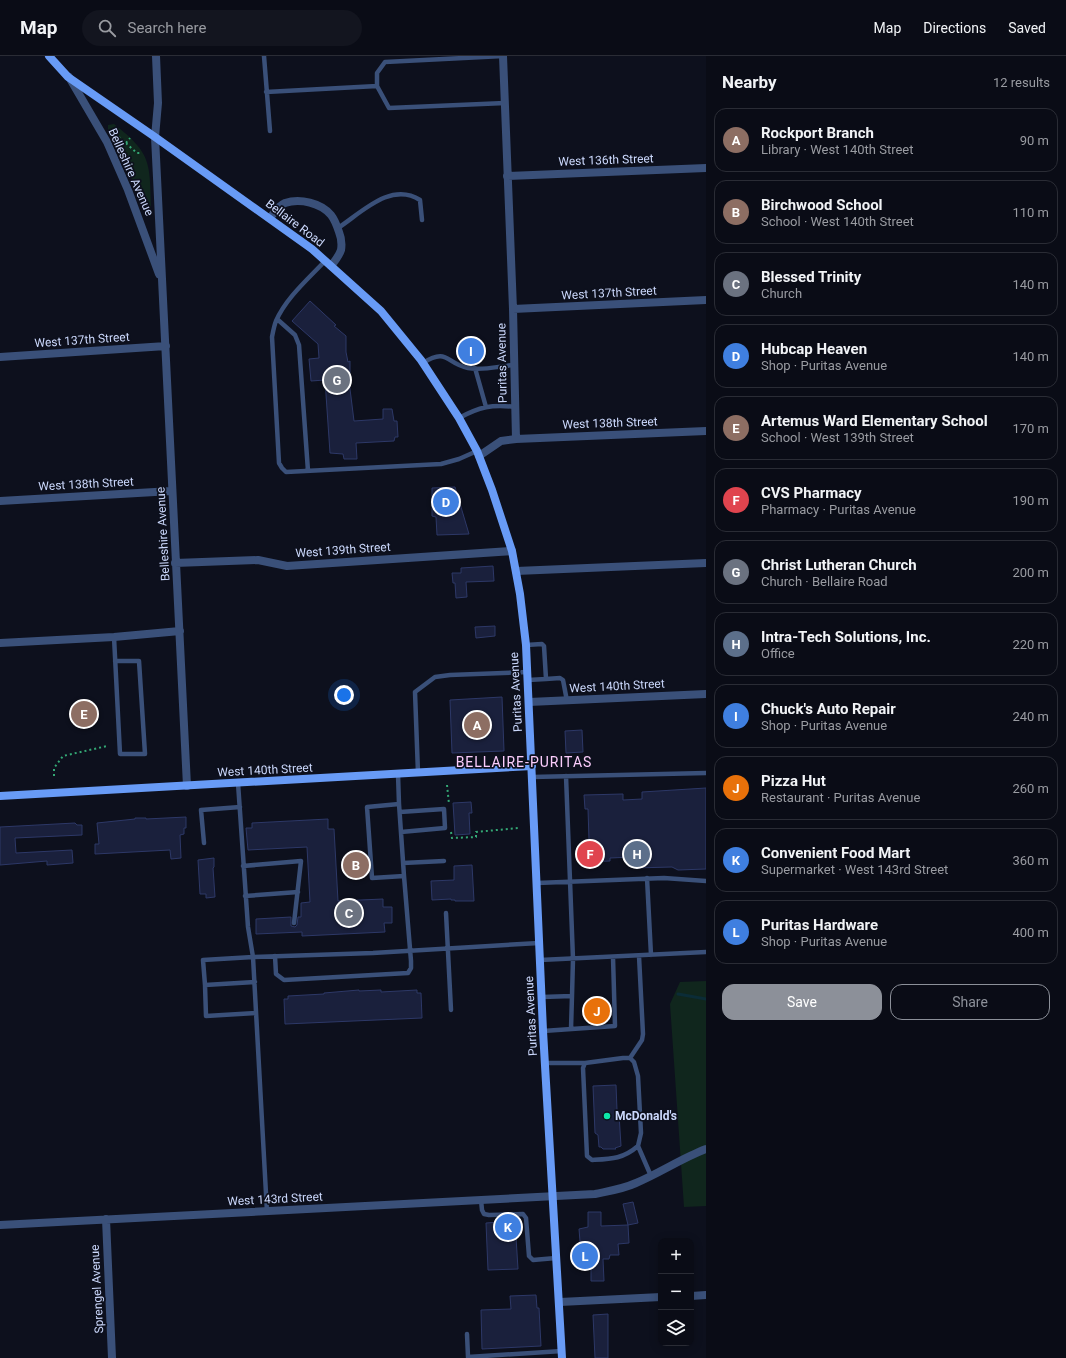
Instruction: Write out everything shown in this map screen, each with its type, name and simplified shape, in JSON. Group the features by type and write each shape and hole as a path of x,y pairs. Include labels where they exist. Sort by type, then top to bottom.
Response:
{"street":[{"name":"Bellaire Road","path":"49,56 68,77 312,249 381,311 423,363 459,418 478,454"},
{"name":"Belleshire Avenue","path":"156,56 158,103 155,137 187,786"},
{"name":"Puritas Avenue","path":"503,56 513,309 516,439"},
{"name":"Belleshire Avenue","path":"68,77 107,142 128,190 162,282"},
{"name":"West 136th Street","path":"507,176 706,168"},
{"path":"270,218 278,208 294,201 307,202 325,210 331,215 336,223 341,236 341,249 338,256 328,263"},
{"name":"West 137th Street","path":"513,309 706,300"},
{"name":"West 137th Street","path":"0,357 166,346"},
{"name":"West 138th Street","path":"516,439 706,431"},
{"path":"478,454 501,441 516,439"},
{"name":"Puritas Avenue","path":"478,454 497,503 512,552 520,594 526,645 543,1031 562,1355"},
{"name":"West 138th Street","path":"0,501 172,491"},
{"name":"West 139th Street","path":"175,563 258,560 287,566 512,552"},
{"path":"516,571 706,563"},
{"path":"0,643 114,637 180,631"},
{"name":"West 140th Street","path":"529,702 706,694"},
{"name":"West 140th Street","path":"0,796 532,766"},
{"name":"West 143rd Street","path":"0,1225 267,1212 601,1193 624,1187 651,1176 690,1155 706,1149"},
{"name":"Sprengel Avenue","path":"106,1219 112,1358"},
{"path":"694,1296 706,1295"},
{"path":"560,1302 658,1297"}],"lane":[{"path":"264,56 270,131"},
{"path":"503,56 385,62 377,73 377,86 388,108 505,103"},
{"path":"266,92 377,86"},
{"path":"338,228 382,197 393,195 409,195 420,200 422,220"},
{"path":"328,263 289,300 277,318 272,337 279,463 282,468 286,472 441,464 478,454"},
{"path":"277,318 295,335 300,345 308,471"},
{"path":"423,363 433,357 440,356 447,358 461,366 475,368 514,365"},
{"path":"475,368 486,407"},
{"path":"459,418 476,410 496,405 515,407"},
{"path":"114,637 115,661 120,754 145,754 139,661 115,661"},
{"path":"526,645 542,644 544,646 546,679"},
{"path":"418,773 415,692 435,677 450,675 528,676 546,679 560,678 563,680 567,701"},
{"path":"532,777 706,773"},
{"path":"275,956 276,974 284,980 408,973 411,968 398,774"},
{"path":"566,776 573,959 571,1029"},
{"path":"238,783 245,896 255,982 267,1212"},
{"path":"399,804 367,807 372,878 404,876"},
{"path":"204,843 201,810 240,807"},
{"path":"400,812 444,809 445,828 401,832"},
{"path":"244,866 302,860 294,923"},
{"path":"403,863 444,861"},
{"path":"647,878 651,955"},
{"path":"536,883 647,878 706,881"},
{"path":"245,896 298,892"},
{"path":"446,913 451,1010"},
{"path":"256,1013 206,1016 203,960 374,953 539,943"},
{"path":"540,960 706,952"},
{"path":"630,1058 642,1040 644,1034 639,956"},
{"path":"543,1031 616,1026 612,957"},
{"path":"205,985 255,982"},
{"path":"542,997 572,996"},
{"path":"545,1063 585,1062 623,1058 630,1058 634,1062 638,1076 641,1134 638,1146 651,1176"},
{"path":"585,1062 583,1068 587,1156 592,1160 622,1157 638,1146"},
{"path":"481,1200 484,1214 489,1216 522,1214 526,1218 529,1256 533,1260 556,1258"},
{"path":"467,1334 468,1357 562,1355"}],"path":[{"path":"109,128 137,153 142,153"},
{"path":"126,143 130,138"},
{"path":"54,776 54,768 63,756 107,746"},
{"path":"447,785 449,808"},
{"path":"451,830 452,838 476,837 476,832 518,828"}],"green space":[{"path":"114,124 142,151 149,169 151,207 143,207 127,167 108,130 108,125"},
{"path":"706,981 706,1206 684,1207 670,1004 680,982"}],"building":[{"path":"310,301 346,336 346,352 348,362 350,361 350,373 348,373 354,421 383,419 383,409 392,409 394,421 397,421 398,437 395,437 394,441 356,443 357,459 344,459 343,454 330,453 325,380 311,381 309,359 319,358 318,344 292,321"},
{"path":"455,487 469,534 437,535 436,517 432,516 432,488"},
{"path":"493,566 494,581 466,582 467,597 456,598 455,583 453,583 452,573 461,573 461,568"},
{"path":"495,626 495,636 476,638 475,627"},
{"path":"502,697 504,751 452,753 450,700"},
{"path":"582,730 583,752 566,753 565,731"},
{"path":"706,788 706,869 678,870 672,867 634,868 633,857 610,858 610,861 586,862 585,840 589,840 588,809 585,809 584,795 623,794 623,800 642,799 642,792"},
{"path":"471,802 472,813 469,813 470,834 455,835 453,803"},
{"path":"186,817 186,828 184,828 184,834 180,835 181,858 171,859 170,850 95,854 95,844 99,844 97,823 135,818 146,819"},
{"path":"328,819 328,829 334,829 338,901 383,899 383,907 392,907 392,923 384,923 385,932 302,936 302,932 256,934 256,919 291,917 291,926 295,927 297,925 298,917 301,917 301,903 310,902 307,847 248,850 246,828 252,828 252,823"},
{"path":"75,823 77,825 82,825 82,835 15,838 16,853 72,850 73,863 47,865 47,861 0,865 0,827"},
{"path":"214,858 213,868 215,897 206,898 206,894 200,894 198,860"},
{"path":"472,865 474,901 455,901 451,899 432,900 431,881 454,880 454,866"},
{"path":"359,990 381,990 381,992 417,990 417,993 421,993 422,1018 285,1024 284,999 288,999 288,996"},
{"path":"587,1002 607,1002 608,1016 605,1016 604,1020 588,1020 586,1012"},
{"name":"McDonald's","path":"616,1085 621,1146 615,1148 616,1149 603,1149 599,1147 598,1135 595,1133 593,1086"},
{"path":"633,1202 638,1223 628,1225 623,1204"},
{"path":"588,1212 601,1212 601,1226 628,1225 629,1243 618,1244 619,1255 610,1255 609,1259 603,1259 604,1281 591,1281 591,1265 582,1266 579,1229 588,1227"},
{"path":"515,1221 518,1269 488,1270 486,1223"},
{"path":"536,1295 537,1308 539,1308 541,1346 482,1349 481,1310 511,1309 510,1296"},
{"path":"608,1314 608,1358 595,1358 593,1315"}],"waterway":[{"path":"678,994 706,999"}],"place":[{"name":"Chuck's Auto Repair","path":"471,351"},
{"name":"Christ Lutheran Church","path":"337,380"},
{"name":"Hubcap Heaven","path":"446,502"},
{"name":"Artemus Ward Elementary School","path":"84,714"},
{"name":"Rockport Branch","path":"477,725"},
{"name":"CVS Pharmacy","path":"590,854"},
{"name":"Intra-Tech Solutions, Inc.","path":"637,854"},
{"name":"Birchwood School","path":"356,865"},
{"name":"Blessed Trinity","path":"349,913"},
{"name":"Pizza Hut","path":"597,1011"},
{"name":"McDonald's","path":"607,1116"},
{"name":"Convenient Food Mart","path":"508,1227"},
{"name":"Puritas Hardware","path":"585,1256"}],"district":[{"name":"BELLAIRE-PURITAS","path":"524,762"}]}
